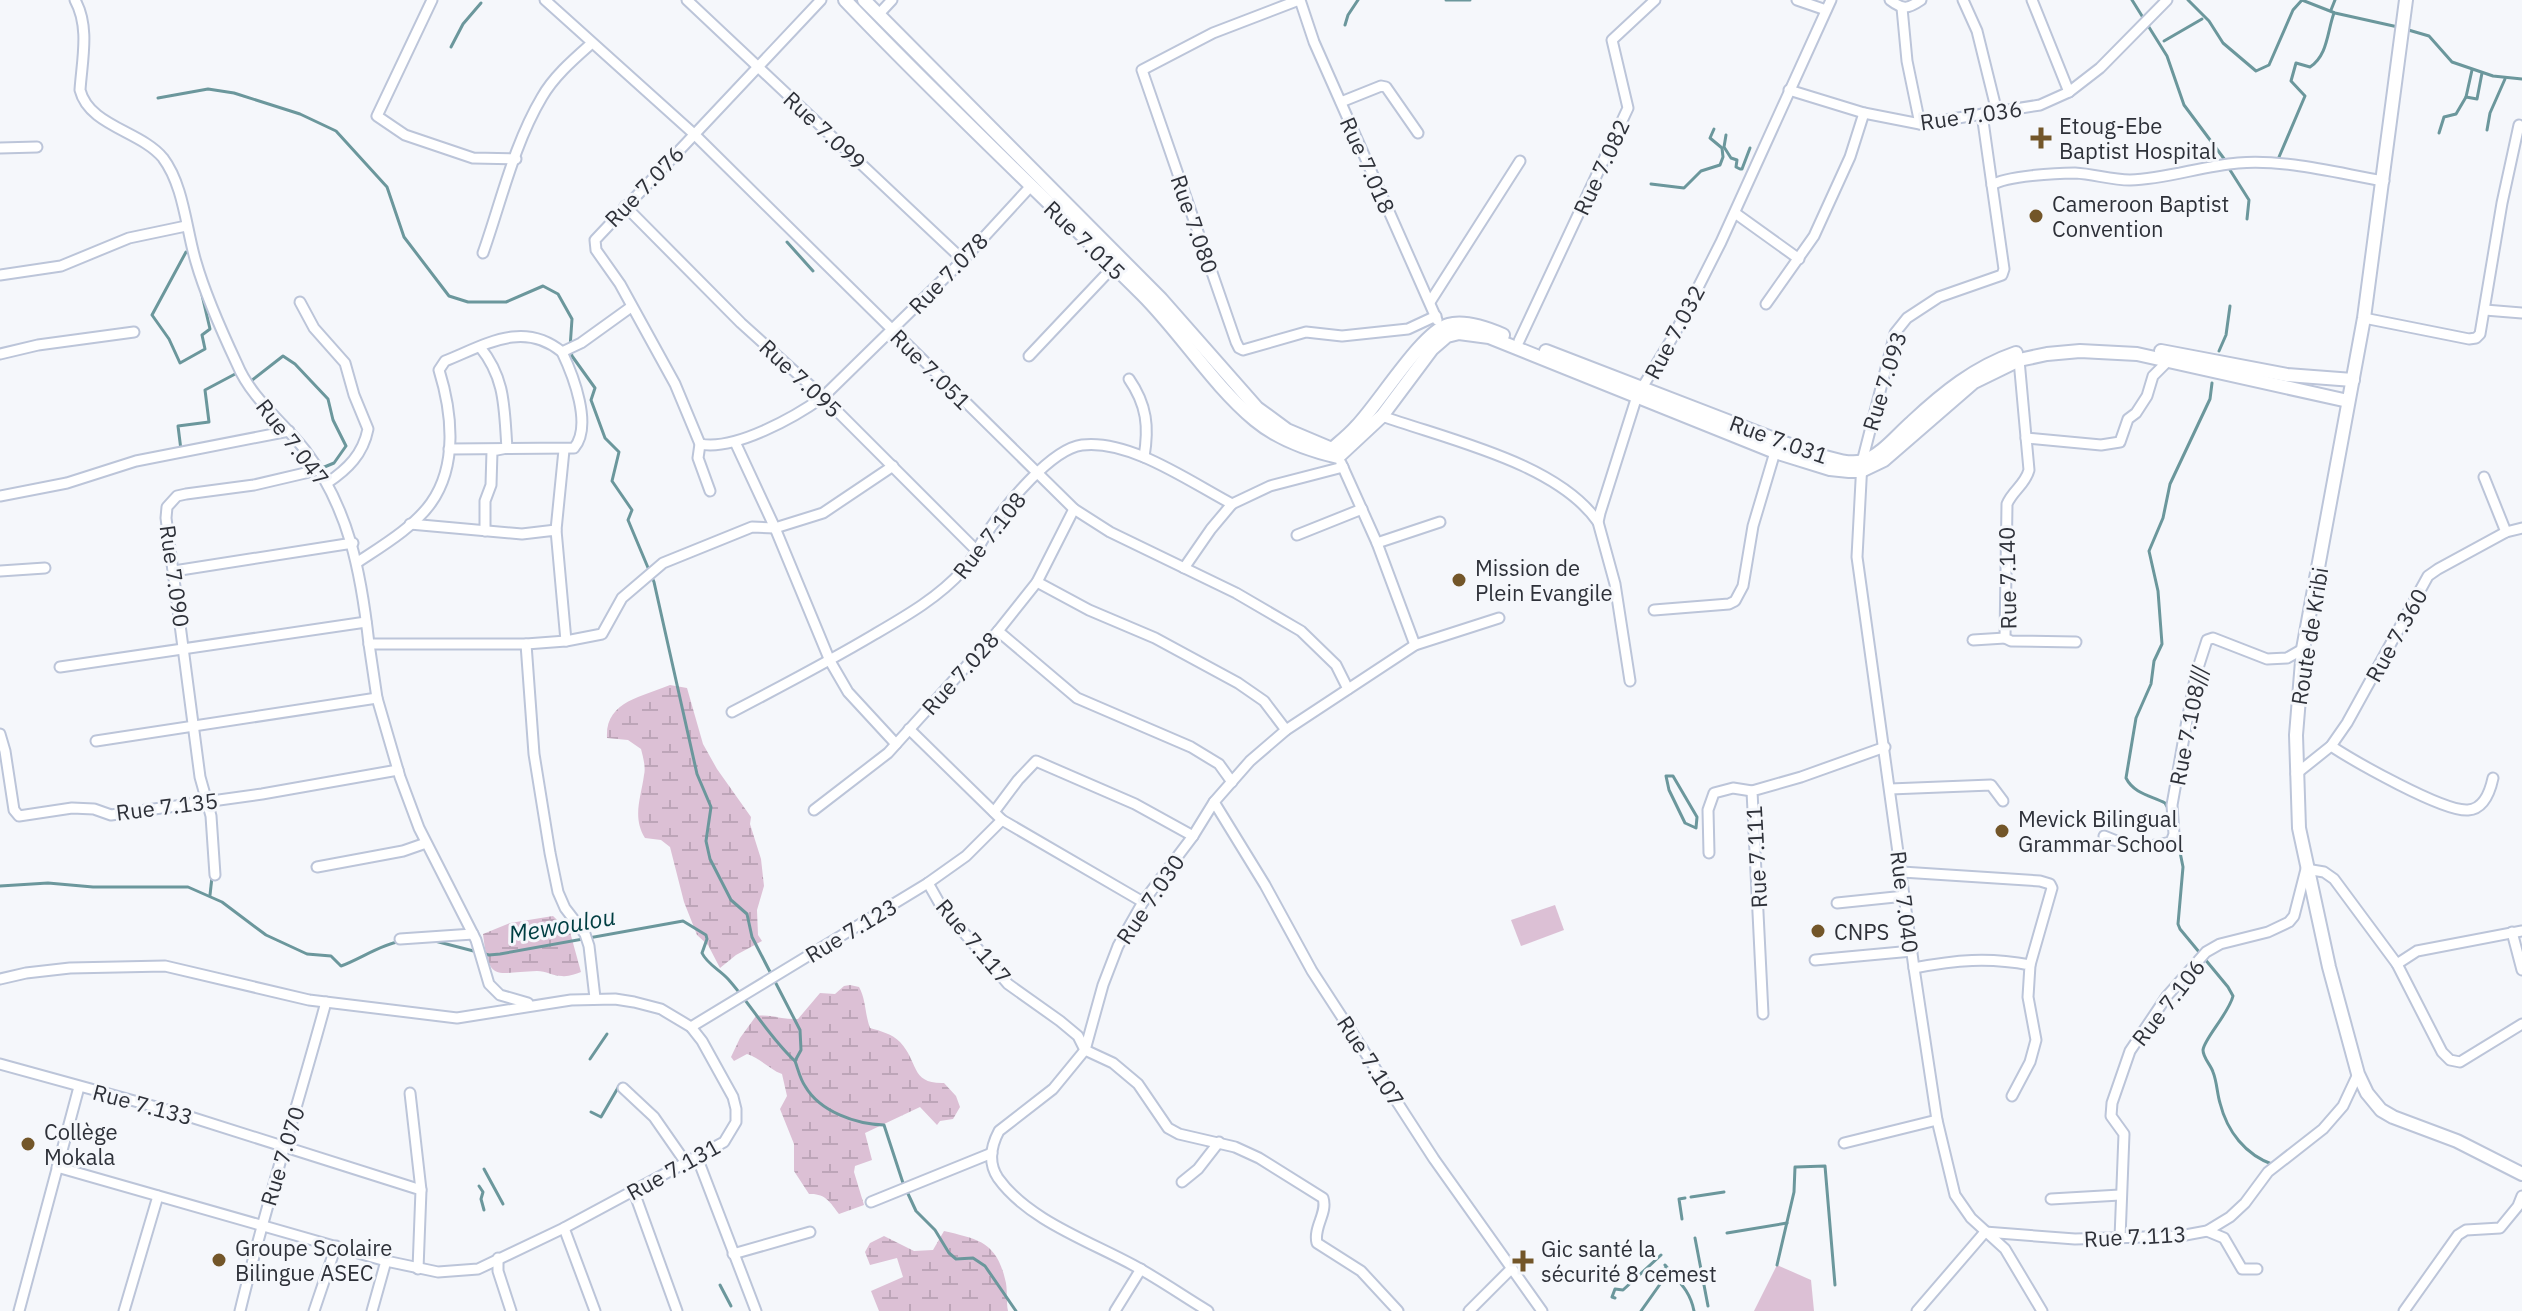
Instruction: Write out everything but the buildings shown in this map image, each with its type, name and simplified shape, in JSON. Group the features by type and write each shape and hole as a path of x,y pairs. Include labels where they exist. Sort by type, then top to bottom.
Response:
{"main road":[{"name":"Rue 7.015","path":"845,0 1030,187 1114,266 1153,306 1223,389 1255,420 1295,444 1338,458"},
{"name":"Rue 7.015","path":"864,0 1161,299 1257,408 1287,430 1338,458"},
{"name":"Route de Kribi","path":"2406,0 2364,318 2303,649 2296,735 2299,828 2329,967 2358,1074 2367,1093 2381,1110 2457,1141 2522,1174"},
{"name":"Rue 7.031","path":"1438,322 1486,328 1775,452 1830,469 1862,466"},
{"path":"1338,458 1357,426 1438,322"},
{"name":"Rue 7.031","path":"1338,458 1382,416 1432,349 1447,336 1459,333 1489,337 1808,452 1862,466"},
{"path":"1862,466 1978,369 2026,350 2057,344 2107,343 2208,364"},
{"path":"1862,466 1884,460 1974,382 2019,360 2047,354 2105,351 2287,375 2353,380"},
{"path":"2222,366 2348,401"}],"street":[{"name":"Rue 7.047","path":"75,0 84,33 82,97 92,110 162,158 173,176 197,266 247,385 289,431 327,483 343,514 358,562 377,698 398,770 426,843 473,934 489,984 500,995 513,1001 535,1005"},
{"path":"432,0 377,116 405,135 473,158 516,159"},
{"name":"Rue 7.051","path":"545,0 694,134 1074,509 1110,532 1262,607 1301,631 1336,665 1348,689"},
{"name":"Rue 7.099","path":"687,0 963,260"},
{"name":"Rue 7.076","path":"710,491 698,458 700,444 675,384 620,284 595,246 597,235 821,0"},
{"path":"878,15 892,0"},
{"name":"Rue 7.018","path":"1300,0 1314,42 1438,322"},
{"name":"Rue 7.080","path":"1300,0 1213,33 1142,70 1236,342 1243,350 1306,332 1342,336 1390,332 1438,322"},
{"name":"Rue 7.082","path":"1519,341 1628,108 1612,40 1655,0"},
{"path":"1797,0 1829,5"},
{"path":"1890,0 1902,8 1909,8 1921,0"},
{"path":"1963,0 1977,31 1997,112"},
{"path":"2032,0 2069,92"},
{"name":"Rue 7.036","path":"1789,90 1864,113 1920,124 2040,105 2069,92 2100,68 2167,0"},
{"name":"Rue 7.032","path":"1598,522 1640,392 1681,322 1735,213 1829,5"},
{"path":"1902,8 1907,61 1920,124"},
{"path":"483,253 516,159 543,96 563,69 592,43"},
{"path":"1341,102 1381,86 1386,87 1418,133"},
{"path":"1766,304 1814,236 1850,157 1864,113"},
{"path":"1982,114 1992,185 2018,176 2076,173 2109,180 2144,179 2239,163 2284,164 2384,181"},
{"path":"2364,318 2469,339 2480,334 2502,203 2519,125"},
{"path":"0,148 37,147"},
{"path":"1430,302 1520,161"},
{"name":"Rue 7.093","path":"1862,466 1895,333 1900,324 1939,297 2002,275 2004,269 1992,185"},
{"name":"Rue 7.078","path":"700,444 710,446 735,442 806,410 823,397 963,260 1030,187"},
{"name":"Rue 7.095","path":"625,206 977,551"},
{"path":"1735,213 1799,259"},
{"path":"0,275 61,266 129,238 186,226"},
{"path":"1029,356 1114,266"},
{"path":"300,302 314,328 345,363 368,429 359,454 343,472 327,483"},
{"path":"562,352 581,343 631,307"},
{"path":"2485,310 2522,313"},
{"path":"0,354 38,345 134,332"},
{"path":"358,562 410,524 430,504 439,487 449,449 449,406 439,370 445,361 514,335 537,339 562,352 578,391 581,418 578,444 574,448 449,449"},
{"path":"480,347 493,363 499,377 507,448"},
{"name":"Rue 7.140","path":"2019,360 2029,470 2026,481 2007,504 2005,638 2011,641 2076,642"},
{"path":"2026,438 2101,445 2120,442 2128,419 2147,396 2153,376 2169,360"},
{"path":"1129,379 1139,393 1147,419 1144,457"},
{"path":"1382,416 1531,469 1579,498 1598,522 1615,584 1630,681"},
{"path":"0,496 67,483 136,461 289,431"},
{"path":"735,442 775,528 830,661 848,692 896,744"},
{"name":"Rue 7.108","path":"732,712 830,661 926,602 954,581 991,527 1037,474 1055,458 1079,446 1123,450 1144,457 1232,504"},
{"path":"485,531 485,501 491,485 492,451 507,448"},
{"path":"564,450 556,530 566,641"},
{"path":"1654,610 1735,601 1743,586 1753,526 1775,452"},
{"path":"1184,568 1232,504 1338,458 1377,543 1415,645"},
{"path":"369,644 526,644 602,634 607,630 622,598 663,563 752,527 775,528 823,513 893,466"},
{"name":"Rue 7.040","path":"1862,466 1857,557 1859,579 1937,1120 1955,1195 1971,1218 2012,1259 2042,1311"},
{"name":"Rue 7.090","path":"215,875 211,816 194,727 167,507 177,496 278,481 318,470"},
{"path":"2484,477 2506,532"},
{"name":"Rue 7.028","path":"814,810 896,744 998,631 1037,582 1074,509"},
{"path":"1297,535 1362,509"},
{"path":"1377,543 1440,522"},
{"path":"410,524 522,534 556,530"},
{"name":"Rue 7.360","path":"2296,774 2331,746 2385,658 2428,576 2506,532 2522,528"},
{"path":"174,571 353,543"},
{"path":"0,571 45,568"},
{"path":"1037,582 1089,610 1155,638 1238,683 1264,701 1286,730"},
{"name":"Rue 7.030","path":"992,1153 999,1131 1053,1089 1085,1050 1103,985 1118,946 1143,902 1193,836 1214,802 1250,761 1286,730 1415,645 1499,618"},
{"path":"60,667 366,622"},
{"path":"998,631 1077,698 1191,747 1219,764 1232,782"},
{"path":"1973,640 2005,638"},
{"name":"Rue 7.108///","path":"2104,836 2131,847 2143,848 2171,842 2174,834 2172,805 2186,726 2196,674 2207,640 2213,638 2267,659 2287,658 2303,649"},
{"path":"526,644 534,754 550,853 558,892 565,908 585,934 589,946 595,998"},
{"path":"96,741 377,698"},
{"path":"909,729 998,816 1143,902"},
{"name":"Rue 7.135","path":"0,734 15,813 24,816 84,808 111,815 398,770"},
{"path":"2331,746 2404,786 2465,811 2484,802 2490,793 2493,778"},
{"name":"Rue 7.111","path":"1763,1014 1752,791 1885,747"},
{"name":"Rue 7.123","path":"691,1027 928,883 966,856 1036,761 1135,804 1193,836"},
{"path":"1890,789 1991,785 2003,801"},
{"path":"1709,853 1708,810 1714,793 1733,788 1752,791"},
{"name":"Rue 7.107","path":"1214,802 1265,885 1312,971 1434,1159 1542,1311"},
{"path":"317,867 403,851 426,843"},
{"path":"2306,869 2324,872 2334,879 2397,964 2442,1052 2450,1060 2460,1062 2522,1024"},
{"name":"Rue 7.106","path":"2120,1238 2124,1134 2111,1116 2112,1103 2121,1072 2137,1038 2174,987 2206,952 2220,944 2268,932 2289,922 2294,916 2306,869"},
{"path":"1902,872 2040,881 2050,884 2052,888 2030,965 2028,997 2036,1040 2030,1062 2012,1096"},
{"name":"Rue 7.117","path":"928,883 941,906 986,962 1008,984 1078,1036 1085,1050 1113,1063 1138,1084 1168,1128 1219,1142 1259,1158 1323,1198 1325,1206 1315,1235 1317,1243 1361,1271 1398,1311"},
{"path":"1837,903 1905,896"},
{"path":"2397,964 2417,951 2517,932 2522,970"},
{"path":"400,939 473,934"},
{"path":"1815,960 1912,951"},
{"path":"1914,968 1996,958 2030,965"},
{"name":"Rue 7.131","path":"0,979 70,968 165,966 326,1002 457,1018 535,1005 595,998 615,999 661,1009 691,1027 733,1097 736,1109 736,1122 724,1142 564,1228 478,1269 467,1270 438,1272 386,1261 57,1167"},
{"name":"Rue 7.070","path":"240,1311 261,1224 326,1002"},
{"name":"Rue 7.133","path":"0,1064 178,1113 421,1190"},
{"name":"Rue 7.113","path":"1985,1232 2039,1237 2120,1238 2180,1236 2207,1231 2230,1217 2245,1203 2268,1172 2323,1129 2343,1106 2358,1074"},
{"path":"19,1311 79,1087"},
{"path":"623,1088 654,1117 686,1163"},
{"path":"410,1093 421,1190 418,1269"},
{"path":"1844,1143 1937,1120"},
{"path":"1182,1182 1198,1169 1219,1142"},
{"path":"871,1202 992,1153 992,1165 998,1177 1021,1203 1050,1223 1141,1269 1208,1311"},
{"path":"697,1157 756,1311"},
{"path":"634,1192 677,1311"},
{"path":"2051,1199 2120,1195"},
{"path":"124,1311 158,1196"},
{"path":"2404,1311 2458,1235 2466,1230 2500,1228 2522,1196"},
{"path":"564,1228 595,1311"},
{"path":"2207,1231 2224,1238 2242,1269 2257,1269"},
{"path":"733,1254 810,1232"},
{"path":"1917,1311 1985,1232"},
{"path":"314,1311 336,1246"},
{"path":"498,1258 498,1271 511,1311"},
{"path":"372,1311 386,1261"},
{"path":"1469,1311 1512,1268"},
{"path":"1115,1311 1141,1269"}],"green space":[{"path":"670,685 687,688 703,744 751,817 750,824 761,859 764,886 757,910 758,935 762,941 720,968 708,945 697,935 684,902 670,847 661,840 645,838 641,830 638,807 645,769 641,749 628,740 607,738 612,716 619,708 637,697"},
{"path":"1555,905 1564,930 1521,946 1511,920"},
{"path":"553,916 570,932 581,972 564,976 537,971 503,973 492,968 483,934 510,923"},
{"path":"850,985 859,987 870,1028 897,1039 920,1076 925,1080 944,1083 956,1096 960,1107 953,1119 940,1121 937,1125 920,1107 865,1133 872,1160 855,1166 854,1172 864,1205 839,1214 823,1197 809,1194 794,1171 794,1144 780,1109 787,1096 782,1074 747,1054 734,1061 731,1057 756,1016 798,1019 820,993 835,994"},
{"path":"944,1231 975,1240 990,1249 1005,1279 1008,1311 879,1311 871,1291 903,1277 897,1258 870,1265 865,1252 870,1243 884,1236 914,1251 933,1250"},
{"path":"1777,1265 1811,1280 1814,1311 1754,1311"}],"waterway":[{"path":"1345,25 1358,0"},
{"path":"1446,0 1470,0"},
{"path":"2132,0 2167,56 2184,105 2225,160"},
{"path":"2188,0 2209,21 2223,43 2256,71 2269,65 2293,10 2302,0 2335,13 2398,27"},
{"path":"2331,10 2335,0"},
{"path":"451,47 463,24 481,3"},
{"path":"2279,157 2305,96 2291,81 2296,63 2310,67 2316,62 2326,43 2334,13"},
{"path":"2164,41 2202,19"},
{"path":"2405,29 2429,36 2452,62 2493,76 2522,79"},
{"path":"2439,133 2444,117 2456,114 2466,97 2472,70"},
{"path":"2466,97 2477,99 2482,73"},
{"path":"2487,130 2490,113 2505,79"},
{"path":"158,98 208,89 234,93 300,114 336,131 387,187 404,237 449,296 468,302 506,302 543,286 558,294 572,319 572,356 595,388 591,400 605,438 619,452 612,481 632,510 628,520 654,582 697,774 711,807 706,841 710,859 731,900 747,914 752,937 800,1030 801,1050 795,1061 802,1080 812,1095 829,1110 851,1119 884,1125 903,1183 916,1211 935,1230 956,1259 973,1258 985,1266 1016,1311"},
{"path":"1651,184 1684,188 1701,171 1720,165 1722,148 1710,138 1714,129"},
{"path":"1726,135 1724,147 1731,158 1737,160 1736,167 1742,169 1750,148"},
{"path":"2230,170 2249,200 2247,219"},
{"path":"787,242 813,271"},
{"path":"186,252 152,315 169,339 180,363 205,349 202,335 210,329 202,295"},
{"path":"2219,351 2226,335 2230,306"},
{"path":"251,381 283,356 295,364 328,399 333,420 346,446 334,463 322,468"},
{"path":"181,450 178,426 209,422 205,390 237,373"},
{"path":"2169,810 2165,803 2138,791 2126,778 2136,718 2151,684 2154,661 2162,644 2158,591 2149,551 2163,518 2170,484 2210,399 2212,383"},
{"path":"1666,776 1673,776 1697,817 1696,828 1685,823 1669,790 1666,776"},
{"path":"2177,837 2183,867 2178,924 2233,996 2204,1045 2203,1053 2213,1072 2223,1113 2233,1132 2254,1155 2274,1165"},
{"path":"210,895 212,877"},
{"name":"Mewoulou","path":"0,886 48,883 93,887 188,887 222,902 266,935 307,954 331,956 341,966 399,942"},
{"name":"Mewoulou","path":"431,940 489,955 683,921 706,935 704,957 728,979 795,1061"},
{"path":"590,1059 607,1034"},
{"path":"591,1112 601,1117 619,1086"},
{"path":"1796,1167 1825,1166 1835,1285"},
{"path":"1777,1265 1794,1192 1795,1167"},
{"path":"484,1169 503,1204"},
{"path":"479,1186 483,1192 484,1210"},
{"path":"1691,1197 1724,1192"},
{"path":"1682,1219 1679,1199 1685,1198"},
{"path":"1727,1233 1787,1223"},
{"path":"1695,1238 1708,1306"},
{"path":"1615,1298 1612,1297 1615,1289 1623,1290 1661,1255"},
{"path":"1665,1265 1686,1291 1694,1311"},
{"path":"1641,1311 1663,1280 1665,1268"},
{"path":"720,1285 731,1306"}],"place":[{"name":"Etoug-Ebe Baptist Hospital","path":"2041,138"},
{"name":"Cameroon Baptist Convention","path":"2036,216"},
{"name":"Mission de Plein Evangile","path":"1459,580"},
{"name":"Mevick Bilingual Grammar School","path":"2002,831"},
{"name":"CNPS","path":"1818,931"},
{"name":"Collège Mokala","path":"28,1144"},
{"name":"Groupe Scolaire Bilingue ASEC","path":"219,1260"},
{"name":"Gic santé la sécurité 8 cemest","path":"1523,1261"}]}
